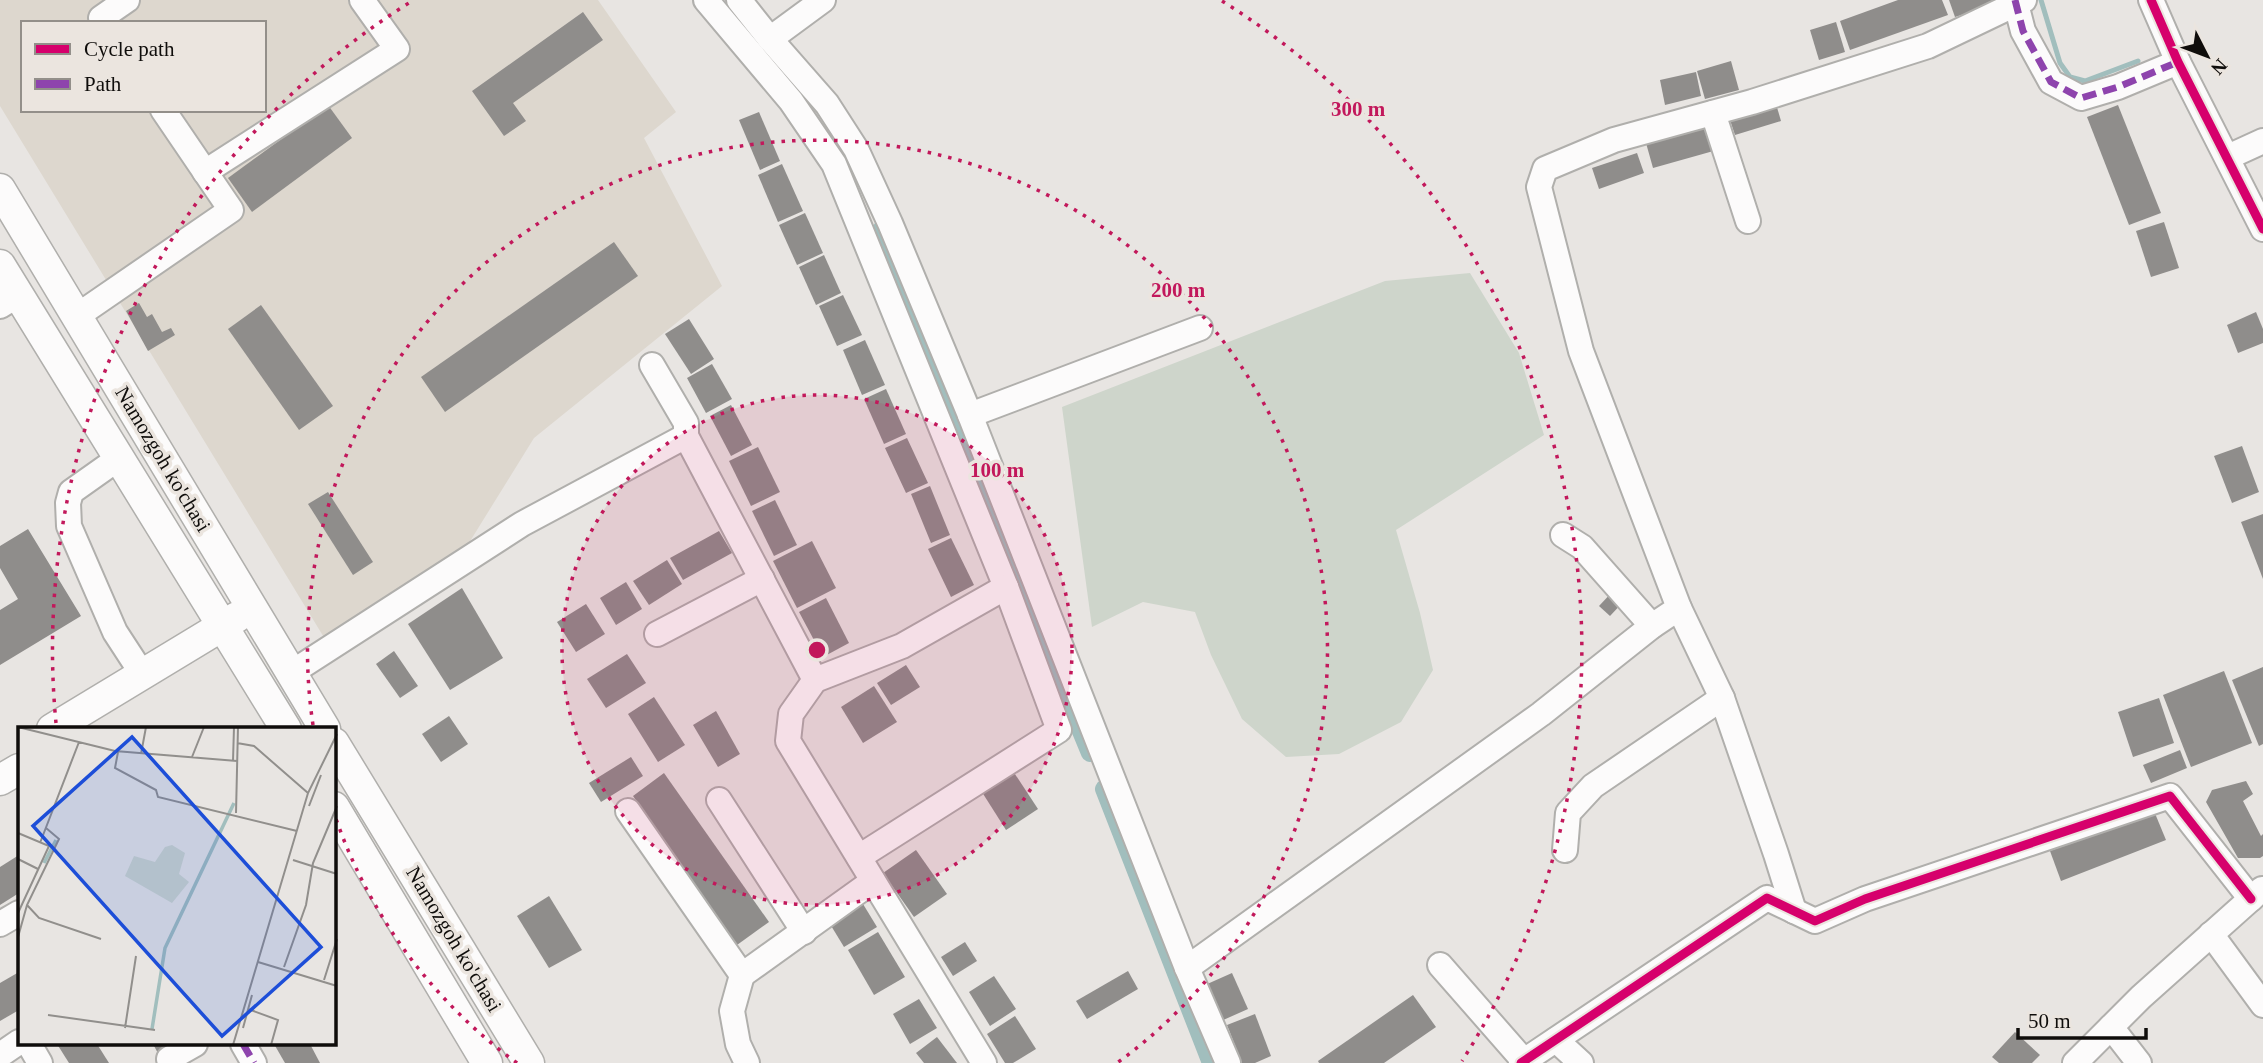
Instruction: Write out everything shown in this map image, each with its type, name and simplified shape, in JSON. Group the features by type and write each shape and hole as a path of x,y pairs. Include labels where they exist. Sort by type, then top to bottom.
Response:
{"main road":[{"name":"Namozgoh ko'chasi","path":"0,189 325,727"},
{"name":"Namozgoh ko'chasi","path":"0,265 9,301 119,458 285,727"},
{"path":"89,727 258,617"},
{"path":"55,727 142,675 227,636"},
{"name":"Namozgoh ko'chasi","path":"336,746 529,1063"},
{"path":"0,760 18,749"},
{"path":"0,780 18,770"},
{"name":"Namozgoh ko'chasi","path":"336,810 487,1063"}],"street":[{"path":"103,21 101,18 127,0"},
{"path":"205,172 397,49 362,0"},
{"path":"706,0 791,101 834,164 1006,587 1059,730 859,857"},
{"path":"739,0 827,104 856,149 890,222 970,415 1187,968 1228,1063"},
{"path":"770,39 823,0"},
{"path":"2151,0 2178,62 2263,229"},
{"path":"1794,911 1722,698 1679,608 1581,351 1539,187 1545,169 1614,140 1713,113 1928,46 2018,2 2023,31 2051,82 2081,98 2118,87 2178,62"},
{"path":"77,316 231,210 164,112"},
{"path":"1713,113 1748,221"},
{"path":"2228,157 2263,141"},
{"path":"970,415 1200,328"},
{"path":"652,365 686,423 686,436 815,680"},
{"path":"291,673 522,524 686,436"},
{"path":"119,458 71,492 68,503 69,526 115,632 142,675"},
{"path":"1563,535 1582,547 1652,626"},
{"path":"657,635 762,579"},
{"path":"984,1063 788,741 791,714 815,680 902,646 1006,587"},
{"path":"1187,968 1541,714 1652,626 1679,608"},
{"path":"1565,850 1567,813 1593,786 1722,698"},
{"path":"1440,965 1523,1062 1767,898 1815,921 1865,899 2170,796 2257,893 2075,1063"},
{"path":"719,800 804,932"},
{"path":"628,811 742,975"},
{"path":"747,1063 738,1044 732,1011 742,975 873,881"},
{"path":"0,924 18,914"},
{"path":"2211,934 2263,1005"},
{"path":"2111,1027 2138,1063"},
{"path":"1556,1040 1581,1063"},
{"path":"0,1055 18,1043"},
{"path":"30,1046 40,1063"},
{"path":"169,1059 192,1046"},
{"path":"244,1046 254,1063"}],"shaded area":[{"path":"0,0 598,0 676,112 644,138 722,286 534,438 459,559 328,644 0,106"},
{"path":"1470,273 1519,353 1544,435 1396,530 1433,670 1401,722 1339,754 1286,757 1242,719 1211,655 1195,612 1143,602 1092,627 1062,407 1385,281"}],"building":[{"path":"1898,0 1942,0 1948,15 1850,50 1840,21"},
{"path":"1949,0 1998,0 1999,3 1955,17"},
{"path":"583,12 603,40 513,103 526,121 504,136 472,91"},
{"path":"1836,22 1845,52 1819,60 1810,30"},
{"path":"1731,61 1739,90 1705,99 1697,71"},
{"path":"1696,72 1701,96 1665,105 1660,80"},
{"path":"1776,104 1781,121 1735,135 1729,117"},
{"path":"328,105 352,138 252,212 228,178"},
{"path":"2118,105 2161,213 2129,225 2087,117"},
{"path":"759,112 780,161 760,170 739,120"},
{"path":"1709,125 1717,150 1653,168 1646,143"},
{"path":"1637,153 1644,173 1599,189 1592,168"},
{"path":"782,164 803,211 778,222 758,175"},
{"path":"805,213 823,253 797,265 779,225"},
{"path":"2164,222 2179,268 2151,277 2136,231"},
{"path":"614,242 638,276 445,412 421,377"},
{"path":"824,255 841,293 816,305 799,267"},
{"path":"843,295 862,335 837,346 819,306"},
{"path":"139,303 147,317 152,314 162,332 171,328 175,335 148,351 126,311"},
{"path":"261,305 333,406 299,430 228,329"},
{"path":"2256,312 2263,329 2263,343 2238,353 2227,325"},
{"path":"689,319 714,359 691,374 665,334"},
{"path":"865,340 885,385 862,395 843,350"},
{"path":"712,364 732,399 706,413 687,378"},
{"path":"886,389 906,434 884,444 864,399"},
{"path":"731,405 752,445 731,456 710,416"},
{"path":"907,438 928,483 906,493 885,448"},
{"path":"2242,446 2259,492 2232,503 2214,456"},
{"path":"758,447 780,492 751,506 729,461"},
{"path":"930,486 950,535 931,543 911,494"},
{"path":"328,492 373,562 353,575 308,504"},
{"path":"775,500 797,545 774,556 752,511"},
{"path":"2263,514 2263,579 2241,522"},
{"path":"28,529 81,616 0,665 0,610 18,599 0,568 0,546"},
{"path":"719,531 732,553 683,580 670,558"},
{"path":"951,538 974,585 951,597 928,549"},
{"path":"812,541 836,588 797,608 773,561"},
{"path":"667,560 682,584 649,605 633,581"},
{"path":"626,582 642,609 616,625 600,598"},
{"path":"462,588 503,658 450,690 408,624"},
{"path":"1614,590 1625,600 1610,616 1599,606"},
{"path":"826,598 849,643 823,657 799,612"},
{"path":"586,604 605,634 576,652 557,622"},
{"path":"394,651 418,686 400,698 376,664"},
{"path":"627,654 646,683 606,708 587,679"},
{"path":"906,665 920,687 891,705 877,683"},
{"path":"2263,667 2263,744 2259,746 2232,680"},
{"path":"2224,671 2252,743 2191,767 2163,695"},
{"path":"874,686 897,722 863,743 841,707"},
{"path":"654,697 685,745 658,762 628,714"},
{"path":"2159,698 2174,743 2133,757 2118,712"},
{"path":"716,711 740,754 718,767 693,725"},
{"path":"449,716 468,744 441,762 422,734"},
{"path":"2180,750 2187,768 2151,783 2143,765"},
{"path":"631,757 643,776 601,802 589,783"},
{"path":"1011,768 1038,809 1006,830 980,789"},
{"path":"664,773 769,922 737,945 633,796"},
{"path":"2246,781 2253,794 2243,801 2261,836 2263,834 2263,856 2260,858 2238,858 2206,802 2212,790"},
{"path":"2154,811 2166,840 2061,881 2050,851"},
{"path":"916,850 947,894 914,917 883,873"},
{"path":"18,856 18,894 0,905 0,867"},
{"path":"549,896 582,950 549,968 517,916"},
{"path":"863,904 877,927 844,947 830,924"},
{"path":"878,932 905,977 874,995 848,950"},
{"path":"965,942 977,961 953,976 941,957"},
{"path":"1128,971 1138,989 1087,1019 1076,1001"},
{"path":"18,973 18,1011 0,1021 0,983"},
{"path":"1232,973 1248,1009 1221,1021 1205,985"},
{"path":"994,976 1016,1009 990,1026 969,992"},
{"path":"1413,995 1436,1027 1384,1063 1319,1063 1318,1061"},
{"path":"919,999 937,1028 910,1044 893,1014"},
{"path":"1255,1014 1271,1056 1255,1063 1242,1063 1227,1025"},
{"path":"1015,1016 1036,1049 1013,1063 1005,1063 987,1034"},
{"path":"2015,1032 2040,1055 2032,1063 1999,1063 1992,1057"},
{"path":"937,1037 957,1063 924,1063 916,1053"},
{"path":"58,1046 98,1046 109,1063 69,1063"},
{"path":"154,1046 179,1046 160,1057"},
{"path":"275,1046 311,1046 320,1063 285,1063"}],"waterway":[{"path":"2041,0 2060,63 2070,77 2085,81 2138,61"},
{"path":"881,230 937,384 1090,753"},
{"path":"1104,789 1211,1063"}],"marked path":[{"path":"2015,0 2023,31 2051,82 2081,98 2118,87 2178,62"},
{"path":"244,1046 254,1063"}],"cycle path":[{"path":"2151,0 2178,62 2263,229"},
{"path":"1521,1063 1767,898 1815,921 1865,899 2170,796 2251,899"}]}
